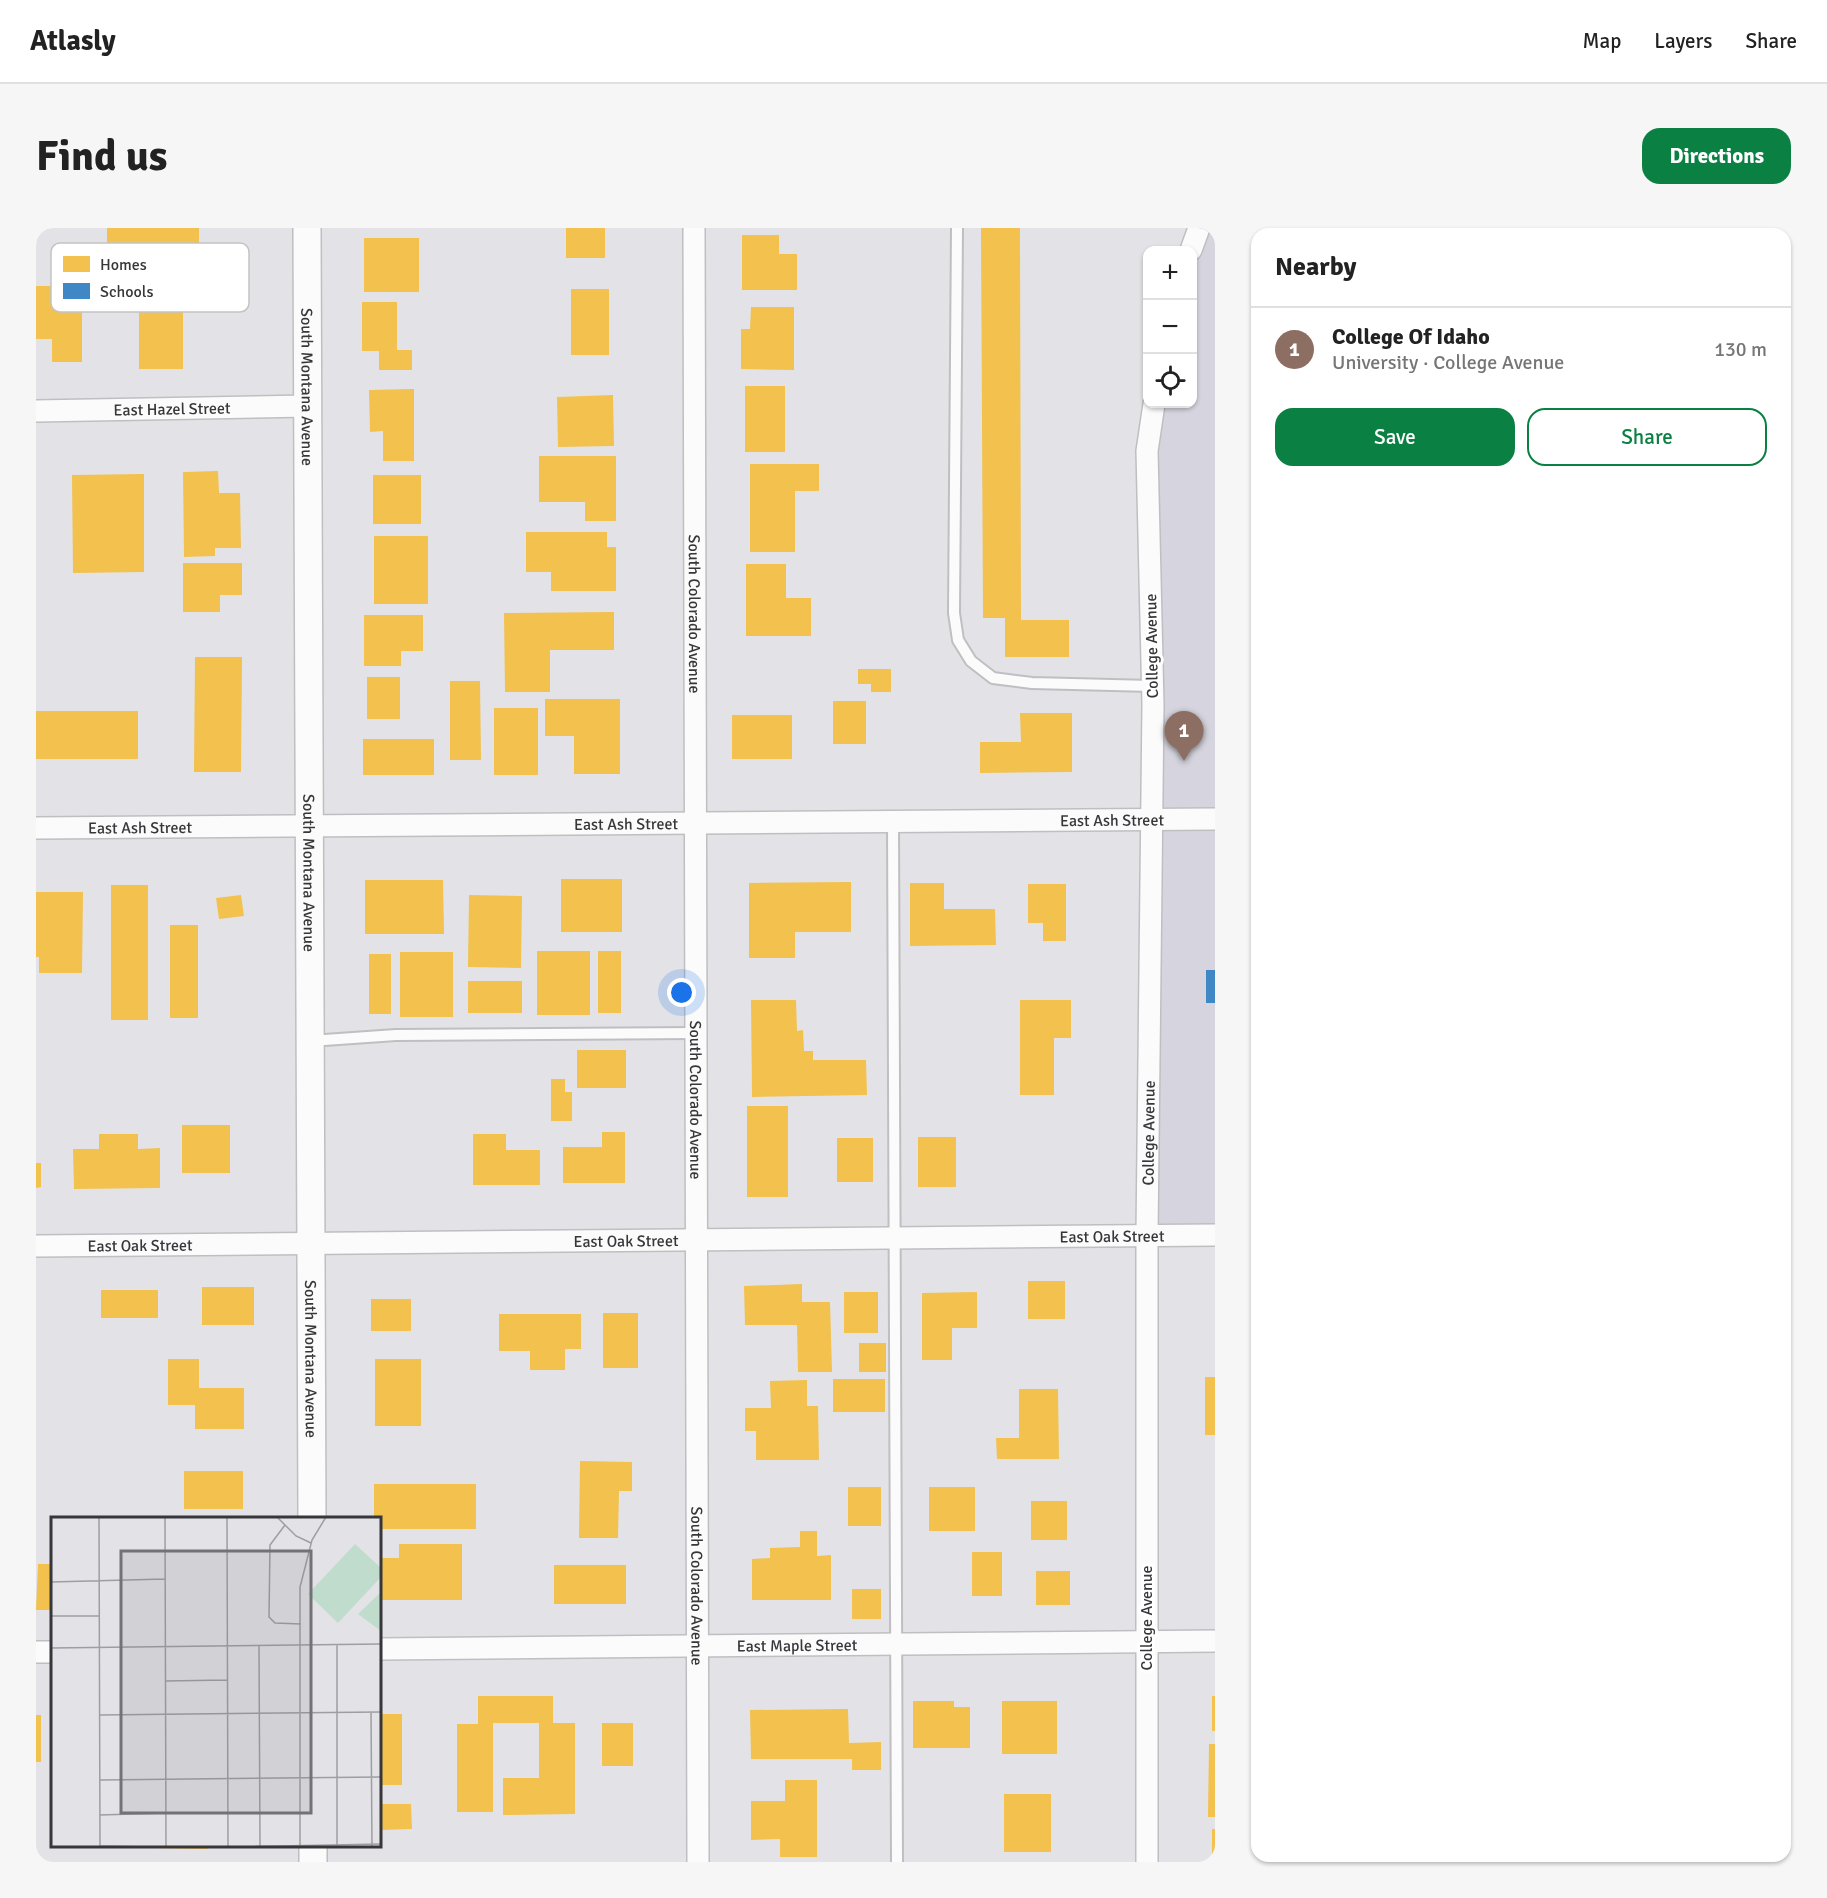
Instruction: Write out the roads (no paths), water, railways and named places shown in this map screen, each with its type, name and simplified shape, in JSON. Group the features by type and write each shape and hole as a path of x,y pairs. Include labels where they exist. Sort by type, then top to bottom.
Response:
{"street":[{"name":"South Montana Avenue","path":"307,228 312,1517"},
{"name":"South Colorado Avenue","path":"694,228 698,1862"},
{"path":"1192,246 1199,228"},
{"name":"East Hazel Street","path":"36,411 308,406"},
{"name":"College Avenue","path":"1146,1862 1147,1235 1152,686 1146,451 1153,408"},
{"name":"East Ash Street","path":"36,828 1215,819"},
{"name":"East Oak Street","path":"36,1246 1215,1235"},
{"name":"East Maple Street","path":"381,1649 1215,1641"}],"lane":[{"path":"957,228 954,613 958,640 971,661 993,678 1032,683 1152,686"},
{"path":"893,822 897,1862"},
{"path":"310,1041 396,1035 697,1033"}],"place":[{"name":"College Of Idaho","path":"1184,761"}]}
